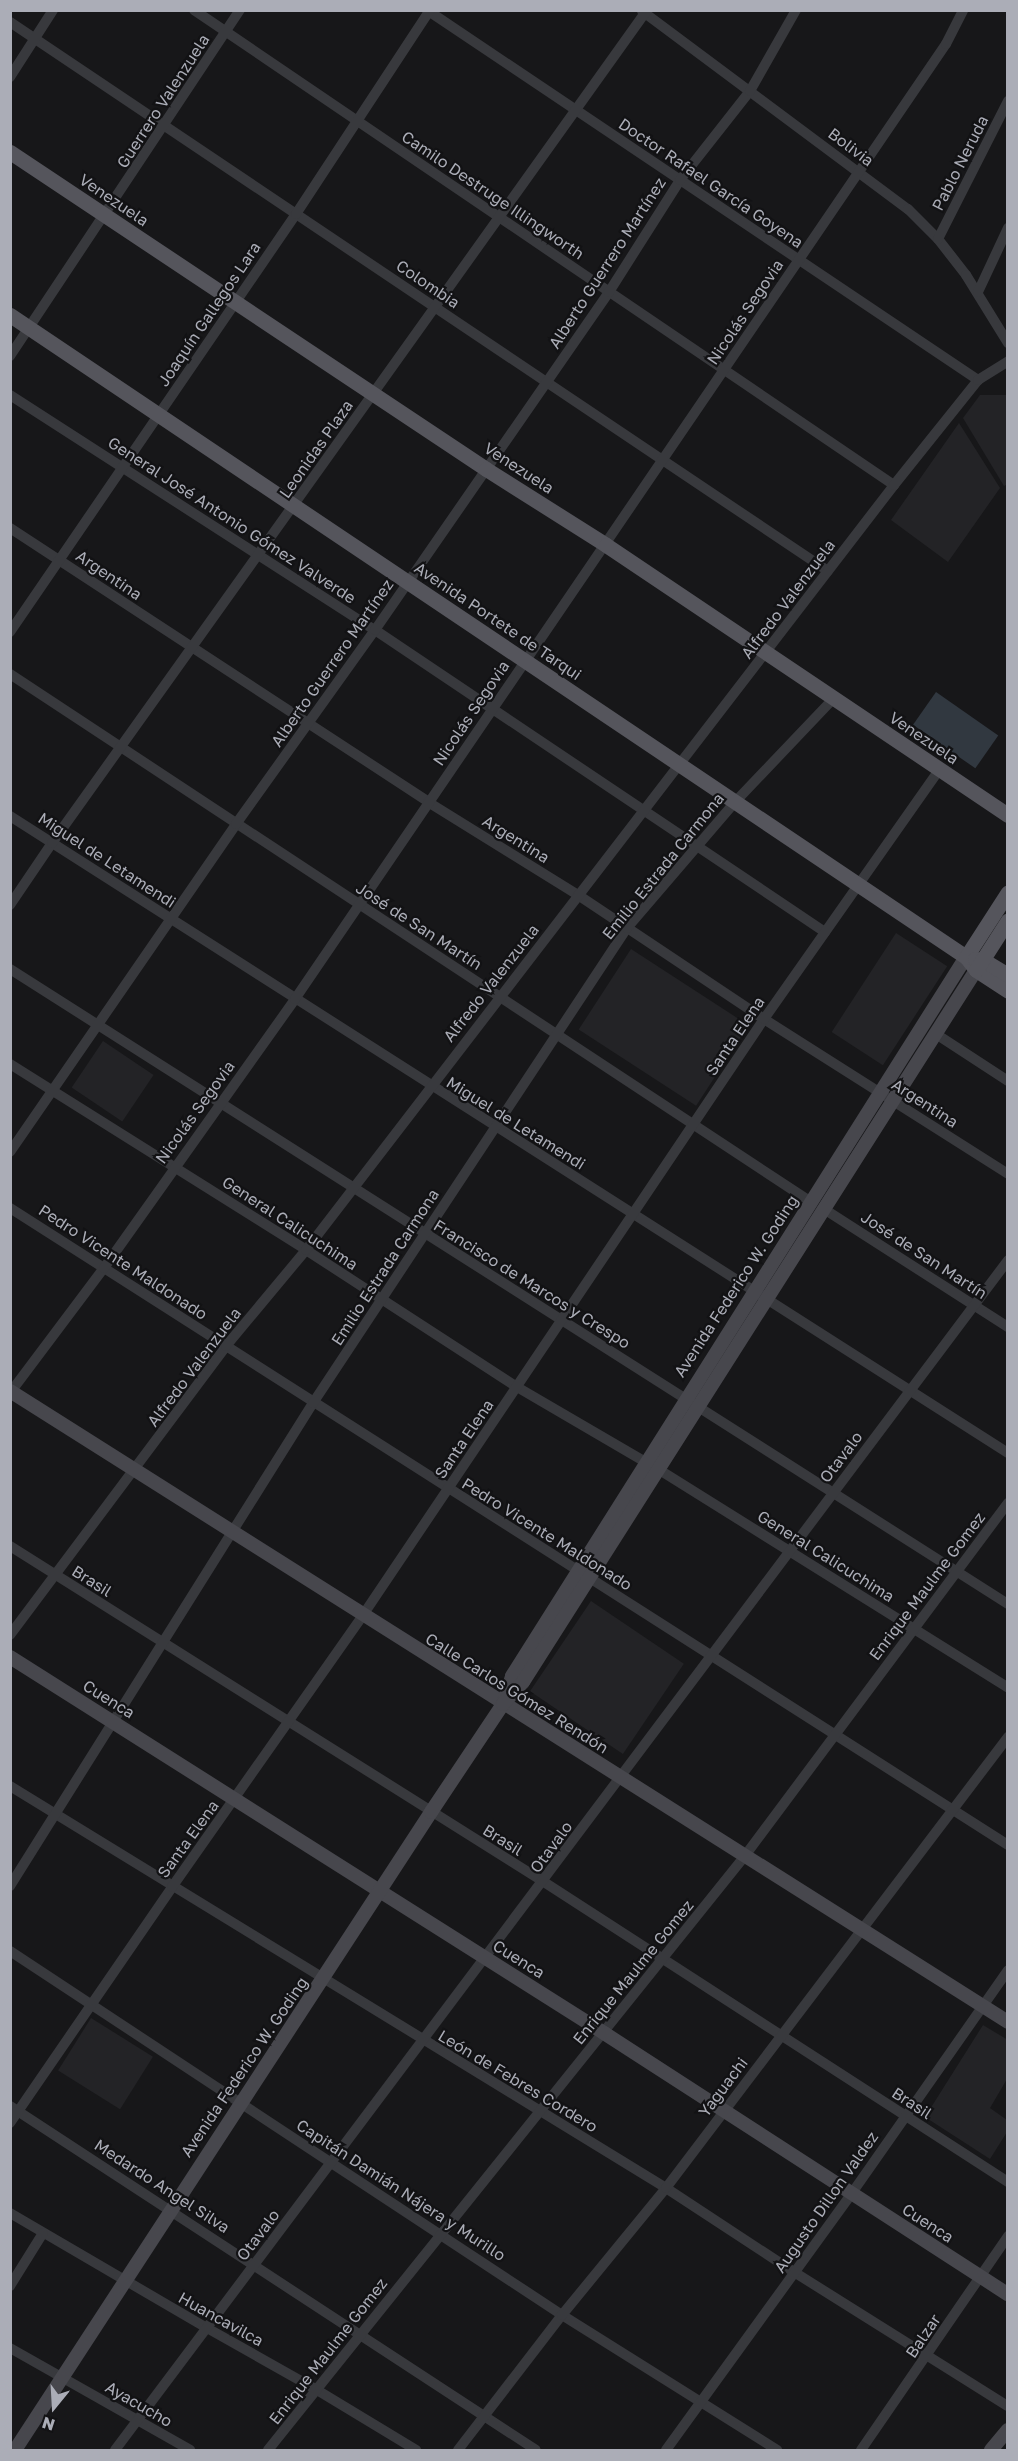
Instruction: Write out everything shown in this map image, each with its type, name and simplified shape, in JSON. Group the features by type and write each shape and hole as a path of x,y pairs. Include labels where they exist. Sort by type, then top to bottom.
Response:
{"main road":[{"name":"Venezuela","path":"10,152 486,469 606,545 765,654 1008,815"},
{"name":"Avenida Portete de Tarqui","path":"10,315 966,957 980,965 1008,975"},
{"name":"Avenida Federico W. Goding","path":"15,2451 431,1812 503,1704 523,1682 583,1575 888,1097 966,957 1008,892"},
{"name":"Avenida Federico W. Goding","path":"888,1097 936,1034 1008,920"},
{"name":"Avenida Portete de Tarqui","path":"980,965 1008,991"},
{"name":"Calle Carlos Gómez Rendón","path":"11,1392 1008,2022"},
{"name":"Cuenca","path":"10,1657 604,2032 1008,2294"},
{"path":"991,2451 1008,2430"}],"street":[{"path":"10,77 53,10"},
{"name":"Camilo Destruge Illingworth","path":"194,10 894,485"},
{"name":"Guerrero Valenzuela","path":"10,356 240,10"},
{"name":"Alberto Guerrero Martínez","path":"10,1152 100,1025 236,824 375,630 547,382 609,292 680,180 750,91 796,10"},
{"name":"Nicolás Segovia","path":"11,1392 104,1268 295,999 491,709 606,545 857,170 946,44 963,10"},
{"name":"Doctor Rafael García Goyena","path":"429,11 978,380"},
{"name":"Joaquín Gallegos Lara","path":"10,632 297,214 429,11"},
{"name":"Bolivia","path":"645,12 908,209 939,239 978,292 1008,343"},
{"name":"Leonidas Plaza","path":"10,905 52,843 437,308 645,12"},
{"name":"Colombia","path":"10,22 828,571"},
{"name":"Pablo Neruda","path":"939,239 1008,101"},
{"path":"978,292 1008,228"},
{"name":"Alfredo Valenzuela","path":"10,1635 226,1346 306,1250 894,485 978,380 1008,361"},
{"name":"General José Antonio Gómez Valverde","path":"10,395 375,630 825,932"},
{"name":"Argentina","path":"10,528 428,802 578,894 764,1019 1008,1174"},
{"name":"José de San Martín","path":"10,674 694,1125 1008,1327"},
{"name":"Emilio Estrada Carmona","path":"10,1886 313,1403 627,928 735,802 833,699"},
{"name":"Santa Elena","path":"10,2123 15,2109 92,2004 363,1615 564,1320 764,1019 939,770"},
{"name":"Miguel de Letamendi","path":"10,816 1008,1453"},
{"name":"Francisco de Marcos y Crespo","path":"10,969 219,1104 564,1320 690,1404 1008,1604"},
{"path":"936,1034 1008,1081"},
{"name":"General Calicuchima","path":"10,1064 306,1250 517,1387 653,1466 1008,1688"},
{"name":"Pedro Vicente Maldonado","path":"10,1208 1008,1845"},
{"name":"Otavalo","path":"116,2451 1008,1260"},
{"name":"Enrique Maulme Gomez","path":"268,2451 539,2111 663,1961 744,1857 1008,1503"},
{"name":"Brasil","path":"10,1546 544,1882 1008,2182"},
{"name":"Yaguachi","path":"458,2451 483,2415 562,2315 666,2188 1008,1737"},
{"name":"León de Febres Cordero","path":"10,1786 666,2188 794,2272 1008,2406"},
{"name":"Capitán Damián Nájera y Murillo","path":"10,1951 562,2315 777,2451"},
{"name":"Augusto Dillon Valdez","path":"666,2451 852,2193 1008,1970"},
{"name":"Medardo Angel Silva","path":"15,2109 255,2264 536,2451"},
{"name":"Huancavilca","path":"10,2213 126,2282 317,2390 416,2451"},
{"path":"10,2286 43,2233"},
{"name":"Balzar","path":"861,2451 1008,2236"},
{"name":"Ayacucho","path":"10,2348 190,2451"}],"shaded area":[{"path":"980,395 1007,395 1008,484 1004,486 963,418"},
{"path":"959,423 1000,488 948,562 891,520"},
{"path":"936,692 998,736 975,768 913,725"},
{"path":"896,933 947,966 883,1065 832,1032"},
{"path":"631,949 748,1025 696,1106 579,1030"},
{"path":"103,1041 154,1075 122,1122 72,1087"},
{"path":"591,1601 684,1664 623,1754 530,1691"},
{"path":"91,2018 153,2057 120,2109 58,2071"},
{"path":"983,2025 1008,2040 1007,2079 990,2108 1007,2120 1007,2132 990,2159 925,2117"}]}
